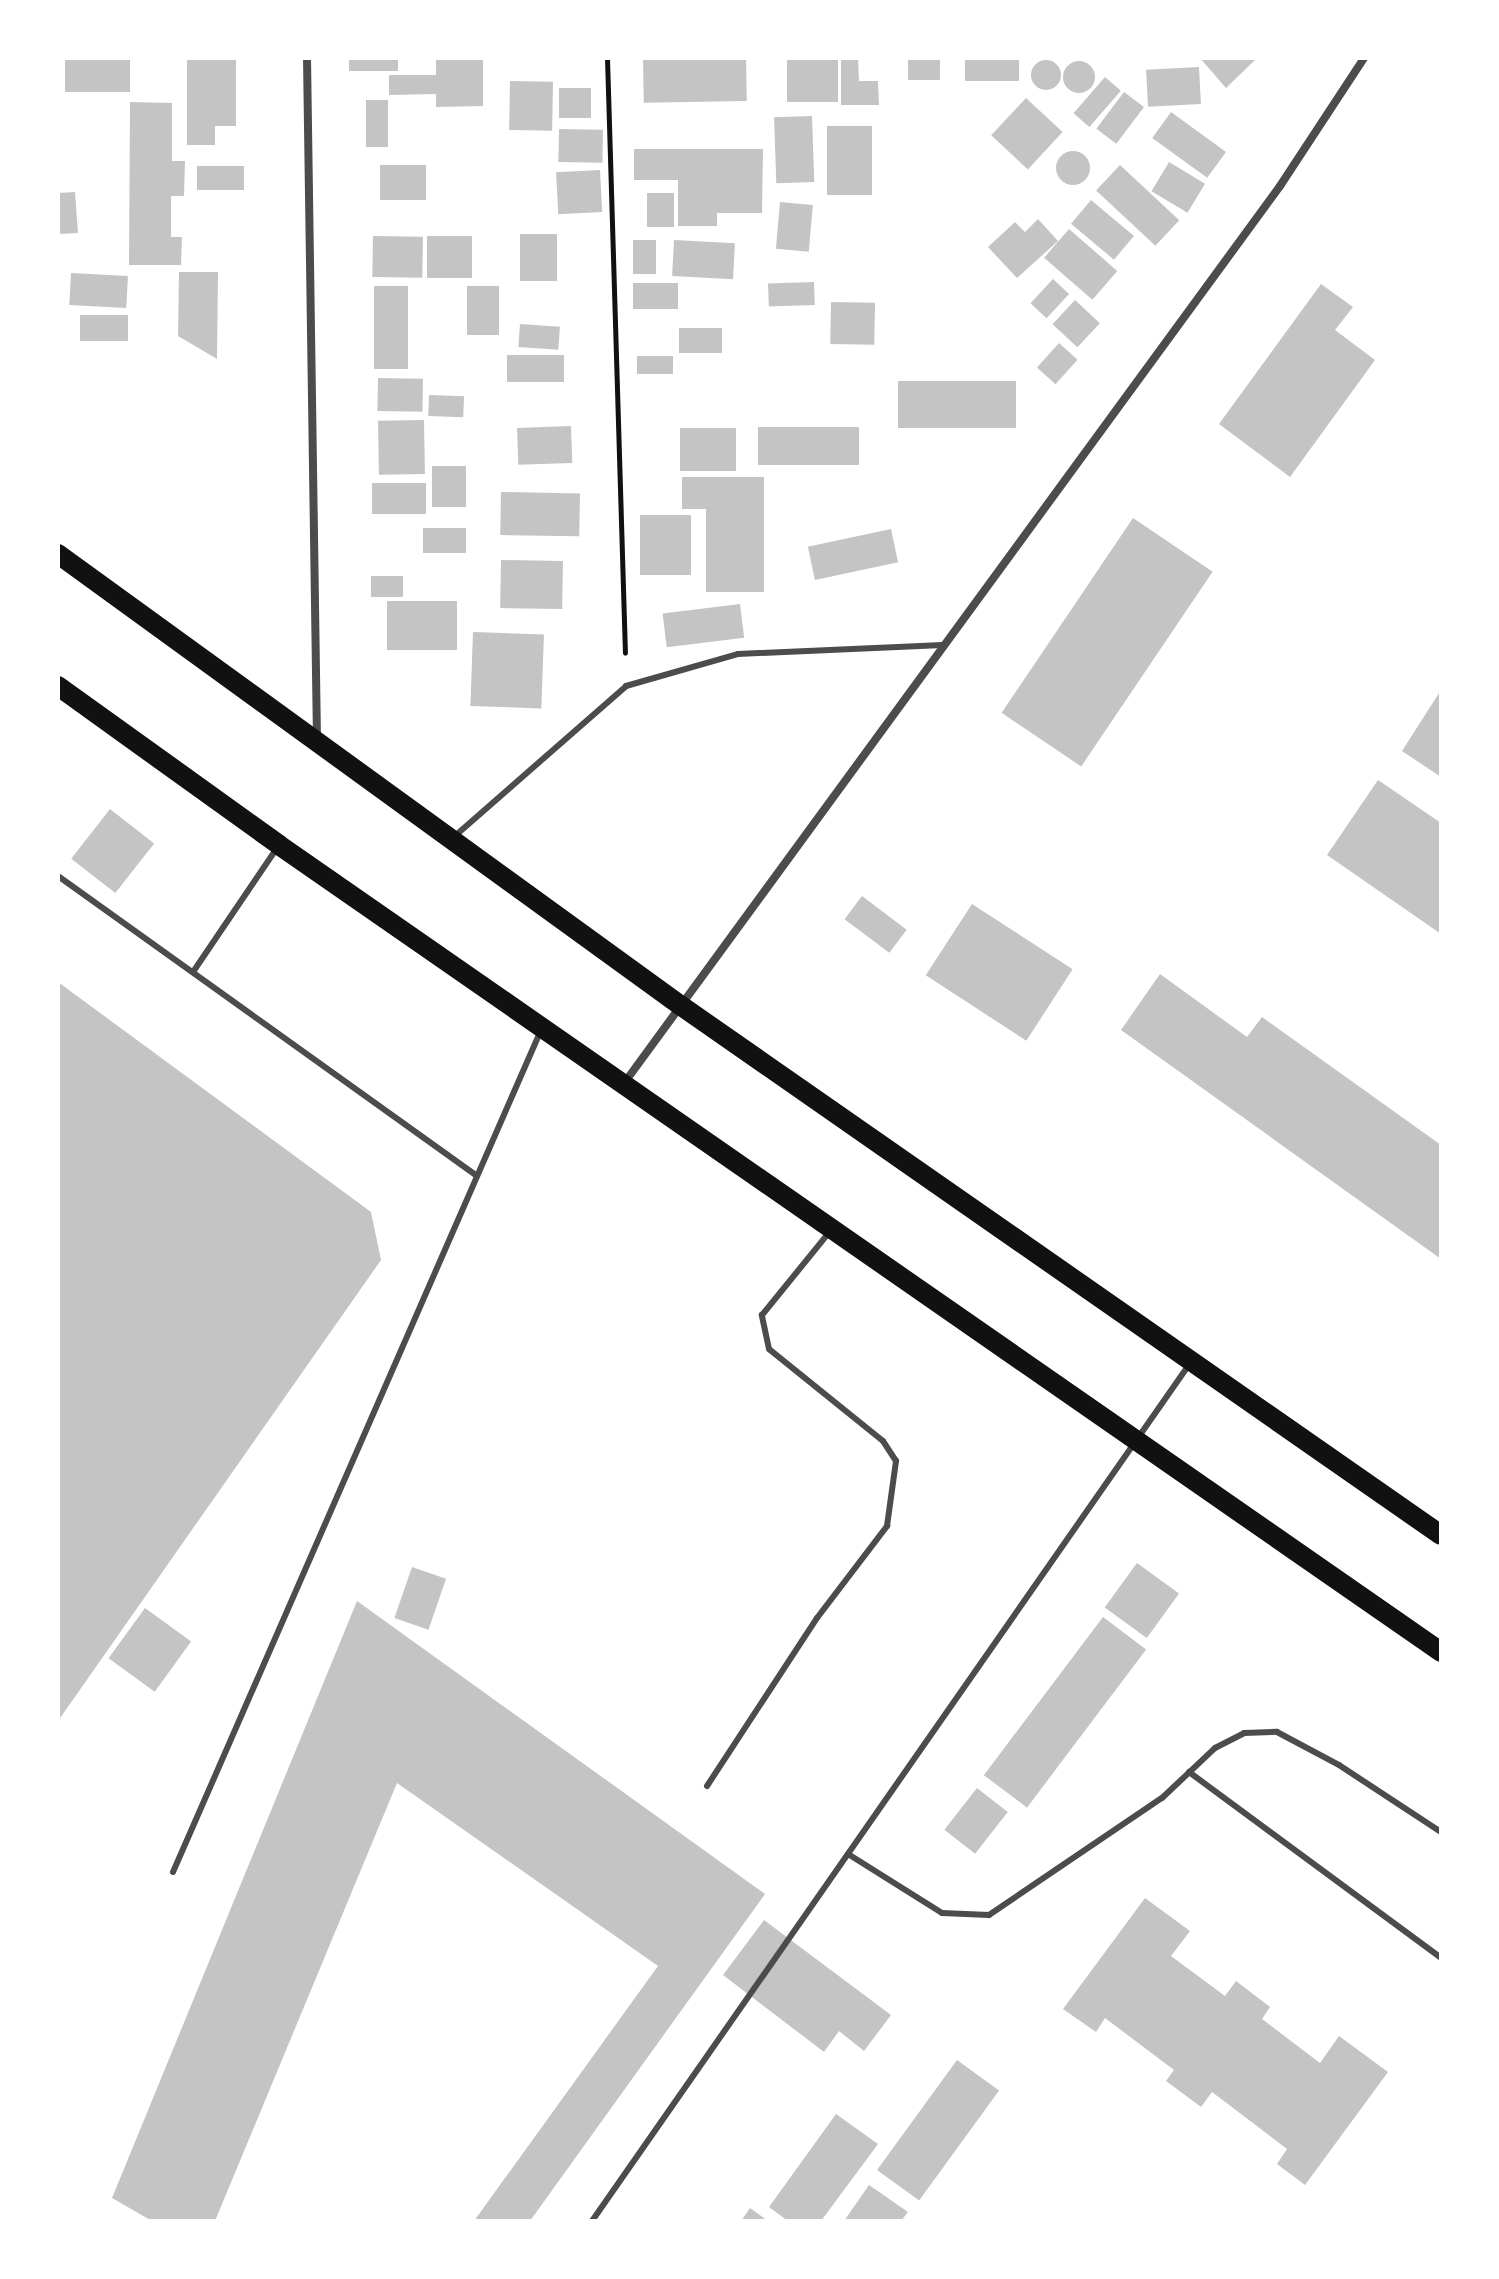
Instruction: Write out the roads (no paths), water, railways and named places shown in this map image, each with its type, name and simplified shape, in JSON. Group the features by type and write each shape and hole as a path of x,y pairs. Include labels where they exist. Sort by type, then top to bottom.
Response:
{"main road":[{"path":"58,554 680,1005 1441,1535"},
{"path":"58,686 279,845 1441,1652"}],"street":[{"path":"307,58 317,739"},
{"path":"625,1083 1280,186 1364,58"}],"lane":[{"path":"453,838 626,686 738,654 943,645"},
{"path":"193,972 279,845"},
{"path":"58,876 477,1176"},
{"path":"173,1872 542,1027"},
{"path":"707,1786 817,1618 887,1526 896,1461 883,1441 769,1349 762,1315 833,1228"},
{"path":"592,2221 1134,1438 1192,1360"},
{"path":"848,1854 942,1913 989,1915 1162,1798 1215,1748 1244,1733 1277,1732 1339,1765 1441,1832"},
{"path":"1189,1772 1441,1958"}]}
